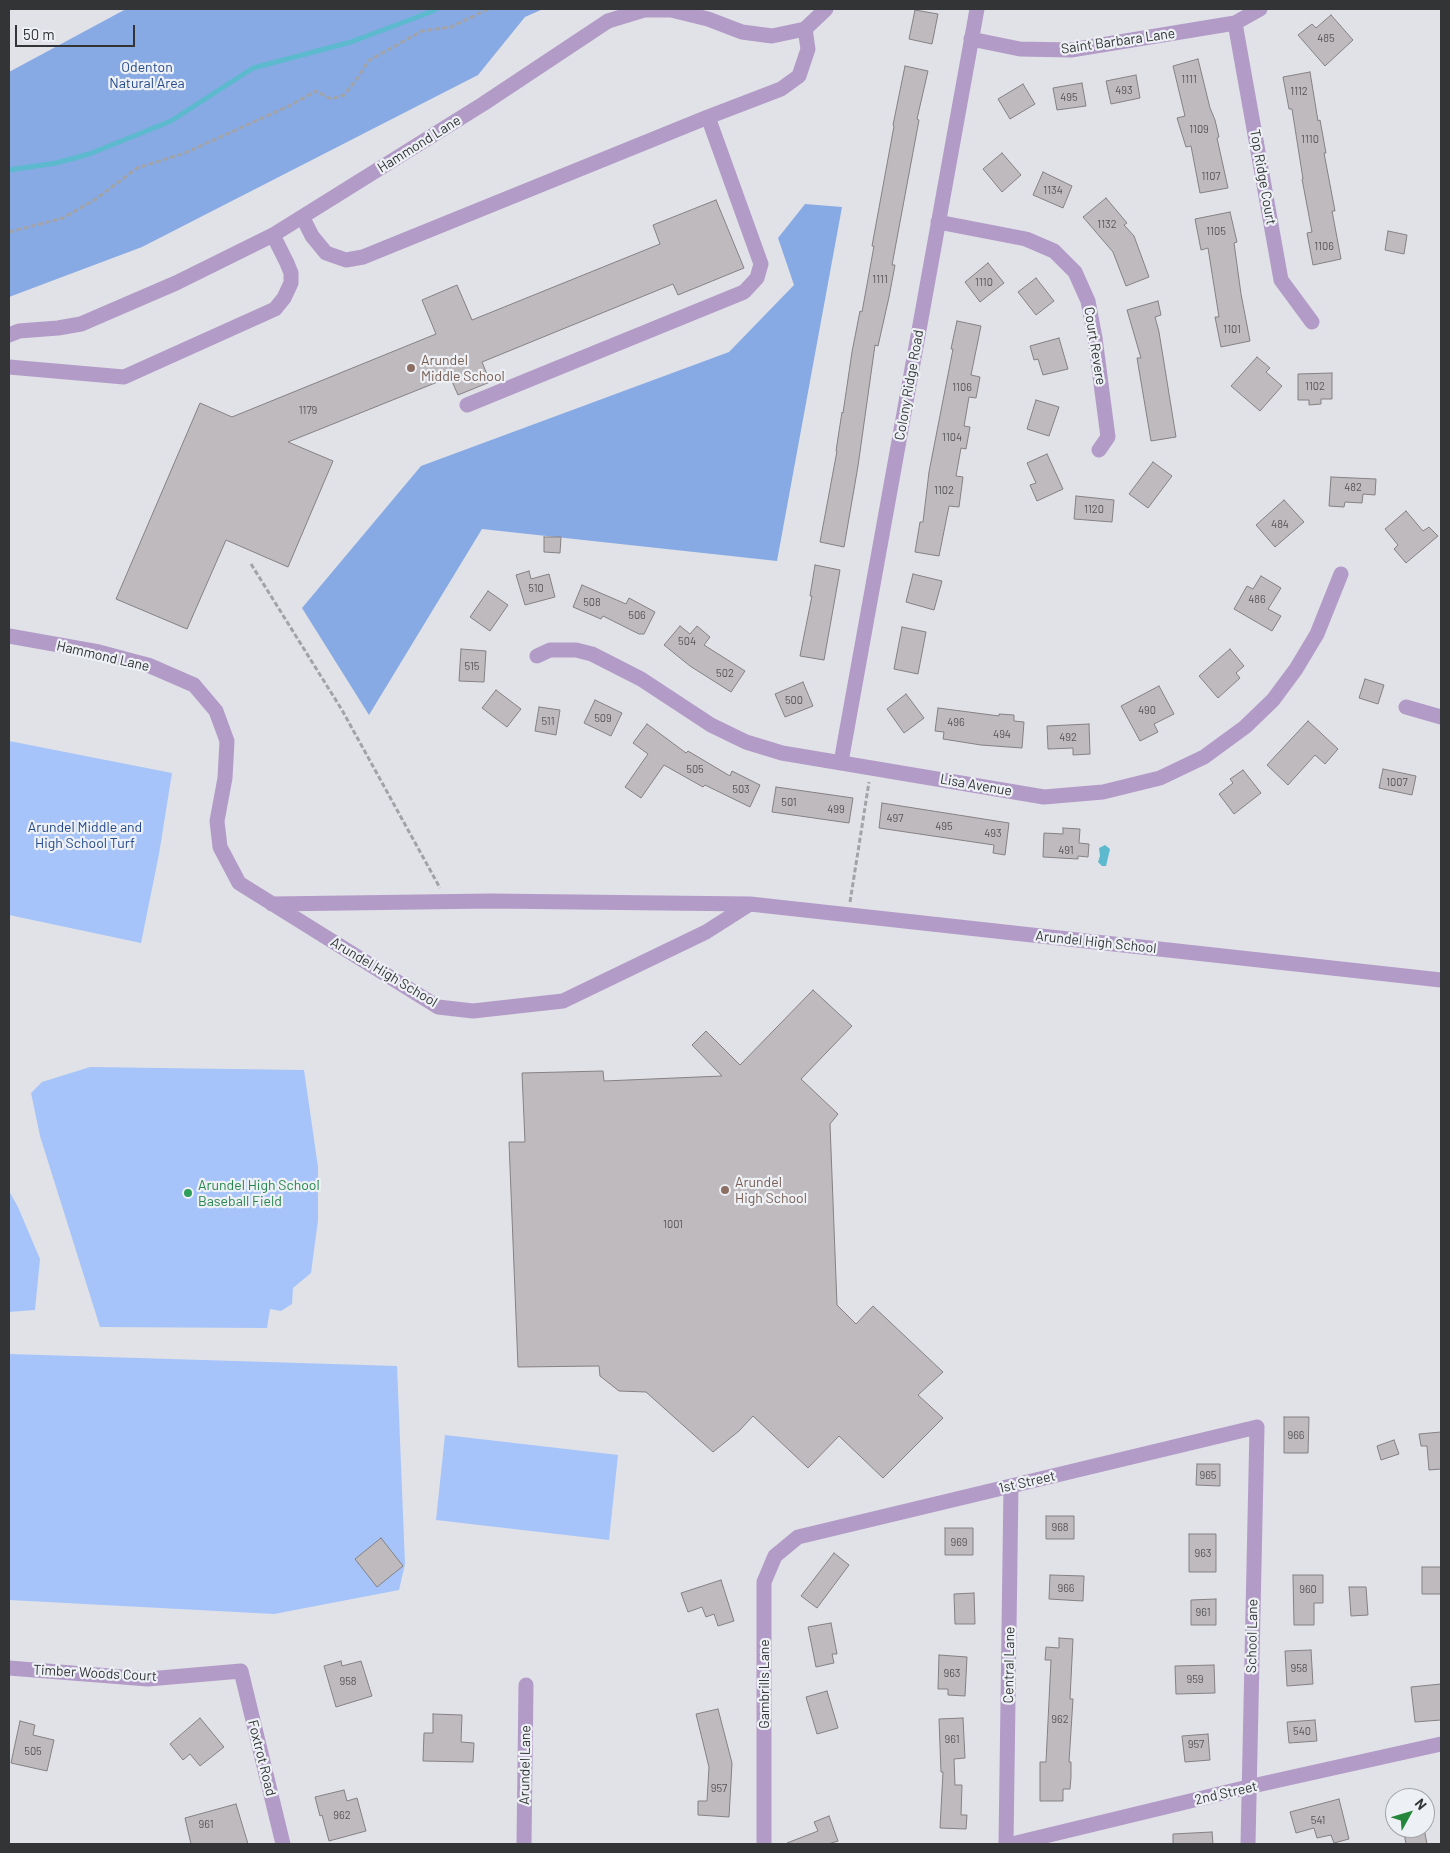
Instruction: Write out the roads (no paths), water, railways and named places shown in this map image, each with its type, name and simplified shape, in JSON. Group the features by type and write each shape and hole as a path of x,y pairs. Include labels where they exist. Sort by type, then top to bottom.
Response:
{"street":[{"path":"303,218 312,236 326,253 346,260 363,257 781,89 799,76 808,49 805,29 826,9"},
{"name":"Colony Ridge Road","path":"842,762 977,9"},
{"name":"Saint Barbara Lane","path":"971,40 1020,48 1071,50 1235,23 1260,9"},
{"name":"Hammond Lane","path":"9,335 19,331 81,324 176,283 273,235 483,104 608,21 644,10 671,10 708,19 742,32 772,36 805,29"},
{"name":"Top Ridge Court","path":"1235,23 1281,280 1312,322"},
{"path":"467,405 736,296 744,292 757,278 761,264 708,117"},
{"name":"Court Revere","path":"938,222 1026,239 1054,251 1074,272 1088,301 1095,338 1108,437 1100,450"},
{"path":"9,367 124,376 275,309 284,298 291,283 291,273 273,235"},
{"name":"Lisa Avenue","path":"537,656 550,650 576,650 592,654 641,678 711,725 746,742 782,753 1044,797 1103,792 1160,778 1204,757 1246,727 1273,700 1296,669 1317,634 1341,574"},
{"name":"Hammond Lane","path":"9,636 99,652 148,665 194,685"},
{"name":"Arundel High School","path":"194,685 216,711 227,741 225,778 217,822 220,847 239,883 438,1007 473,1011 563,1001 706,932 750,904"},
{"path":"1406,707 1441,717"},
{"name":"Arundel High School","path":"272,904 448,901 750,904 1441,980"},
{"name":"1st Street","path":"798,1537 1257,1427"},
{"name":"School Lane","path":"1248,1844 1257,1427"},
{"name":"Central Lane","path":"1006,1844 1011,1486"},
{"name":"Gambrills Lane","path":"764,1844 764,1582 775,1556 798,1537"},
{"name":"Timber Woods Court","path":"9,1668 148,1679 241,1671"},
{"name":"Foxtrot Road","path":"241,1671 284,1844"},
{"name":"Arundel Lane","path":"524,1844 526,1685"},
{"name":"2nd Street","path":"1012,1844 1248,1787 1441,1744"}],"waterway":[{"path":"9,170 56,163 89,154 171,121 253,68 351,42 436,9"}],"place":[{"name":"Arundel Middle School","path":"411,368"},
{"name":"Arundel High School","path":"725,1190"},
{"name":"Arundel High School Baseball Field","path":"188,1193"}],"park label":[{"name":"Odenton Natural Area","path":"147,76"},
{"name":"Arundel Middle and High School Turf","path":"85,836"}]}
